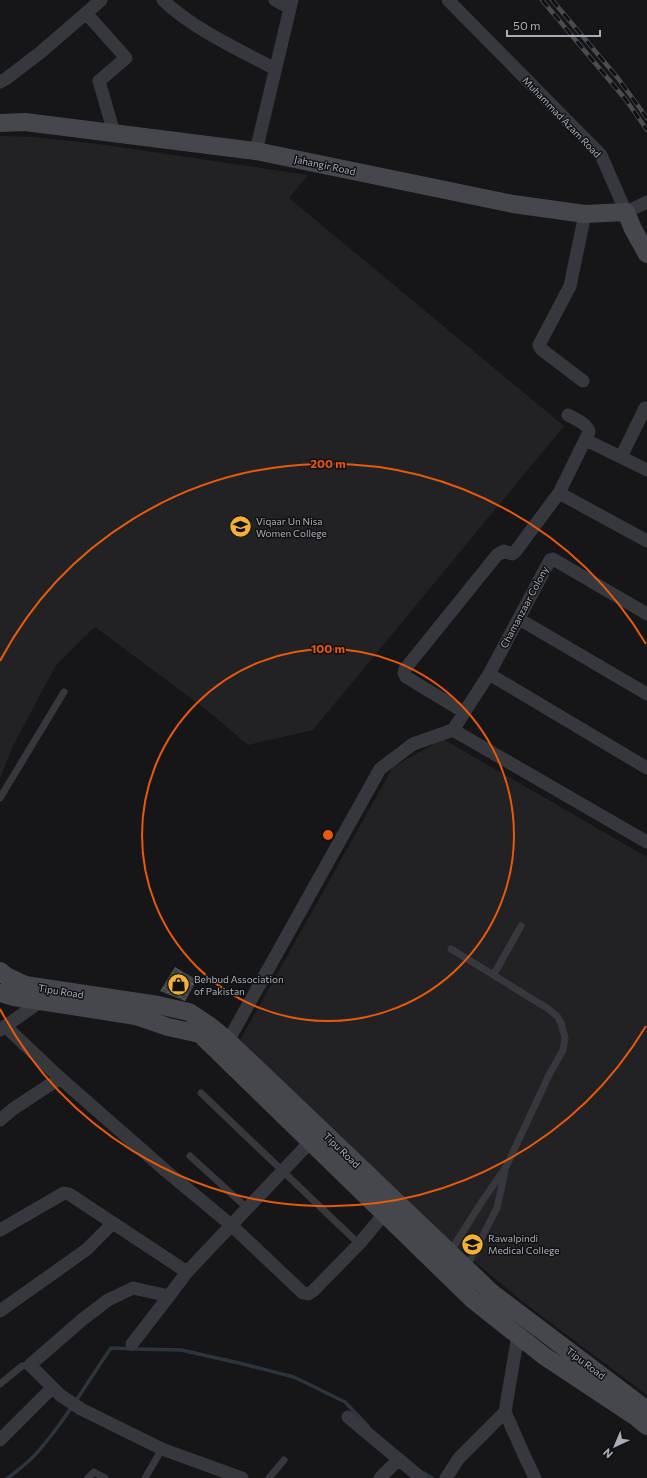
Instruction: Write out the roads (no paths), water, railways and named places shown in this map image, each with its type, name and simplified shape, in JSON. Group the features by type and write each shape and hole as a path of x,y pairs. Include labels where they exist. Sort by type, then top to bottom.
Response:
{"main road":[{"name":"Jahangir Road","path":"0,123 26,122 256,151 513,204 585,214 626,212"},
{"name":"Muhammad Azam Road","path":"626,212 633,229 647,254"},
{"name":"Tipu Road","path":"0,971 6,976 26,985 158,1005 189,1012 210,1026 228,1041 492,1293 647,1410"},
{"path":"0,993 14,997 136,1016 168,1027 200,1034 473,1300 544,1356 636,1416 647,1426"}],"street":[{"path":"0,82 42,52 101,0"},
{"path":"163,0 175,12 275,70"},
{"path":"256,151 291,4 276,0"},
{"name":"Muhammad Azam Road","path":"448,0 601,155 626,212"},
{"path":"86,13 126,58 100,81 114,133"},
{"name":"Jahangir Road","path":"626,212 647,202"},
{"path":"583,381 539,346 570,286 585,214"},
{"path":"622,457 645,408"},
{"path":"464,712 406,677 404,673 405,668 497,555 504,551 512,554 516,552 559,493 589,432 589,429 568,415"},
{"path":"586,440 647,470"},
{"path":"559,493 647,541"},
{"name":"Chamanzaar Colony","path":"453,730 488,674 519,619 548,562 553,559 647,614"},
{"path":"519,619 647,694"},
{"path":"488,674 647,768"},
{"path":"228,1041 380,769 413,744 453,730 647,842"},
{"path":"41,1001 2,1028 166,1171 231,1225 303,1293 308,1294 313,1291 359,1244 384,1214"},
{"path":"0,1120 13,1109 60,1078"},
{"path":"132,1344 187,1272 310,1142"},
{"path":"0,1230 64,1193 69,1194 112,1224 187,1272"},
{"path":"0,1311 86,1250 112,1224"},
{"path":"169,1296 133,1288 108,1300 30,1365 52,1388 66,1400 81,1409 162,1449 242,1478"},
{"path":"518,1335 506,1412 535,1478"},
{"path":"0,1440 52,1388"},
{"path":"448,1475 459,1458 506,1412"},
{"path":"348,1417 421,1478"},
{"path":"380,1478 399,1459"}],"lane":[{"path":"0,798 64,692"},
{"path":"494,974 521,926"},
{"path":"450,1252 506,1167 563,1050 565,1038 561,1022 557,1016 547,1008 494,974 451,949"},
{"path":"202,1093 359,1244"},
{"path":"190,1156 247,1208"},
{"path":"466,1268 497,1208 506,1167"},
{"path":"0,1384 22,1366 30,1365"},
{"path":"145,1478 162,1449"},
{"path":"269,1478 284,1460"},
{"path":"88,1478 94,1472 105,1478"}],"waterway":[{"path":"8,1478 31,1459 45,1443 65,1417 111,1348 181,1350 294,1377 345,1402 368,1426"},
{"path":"424,1473 432,1478"}],"railway":[{"path":"542,0 626,100 647,130"},
{"path":"552,0 617,77 647,118"}],"place":[{"name":"Viqaar Un Nisa Women College","path":"241,527"},
{"name":"Behbud Association of Pakistan","path":"179,985"},
{"name":"Rawalpindi Medical College","path":"472,1244"}]}
